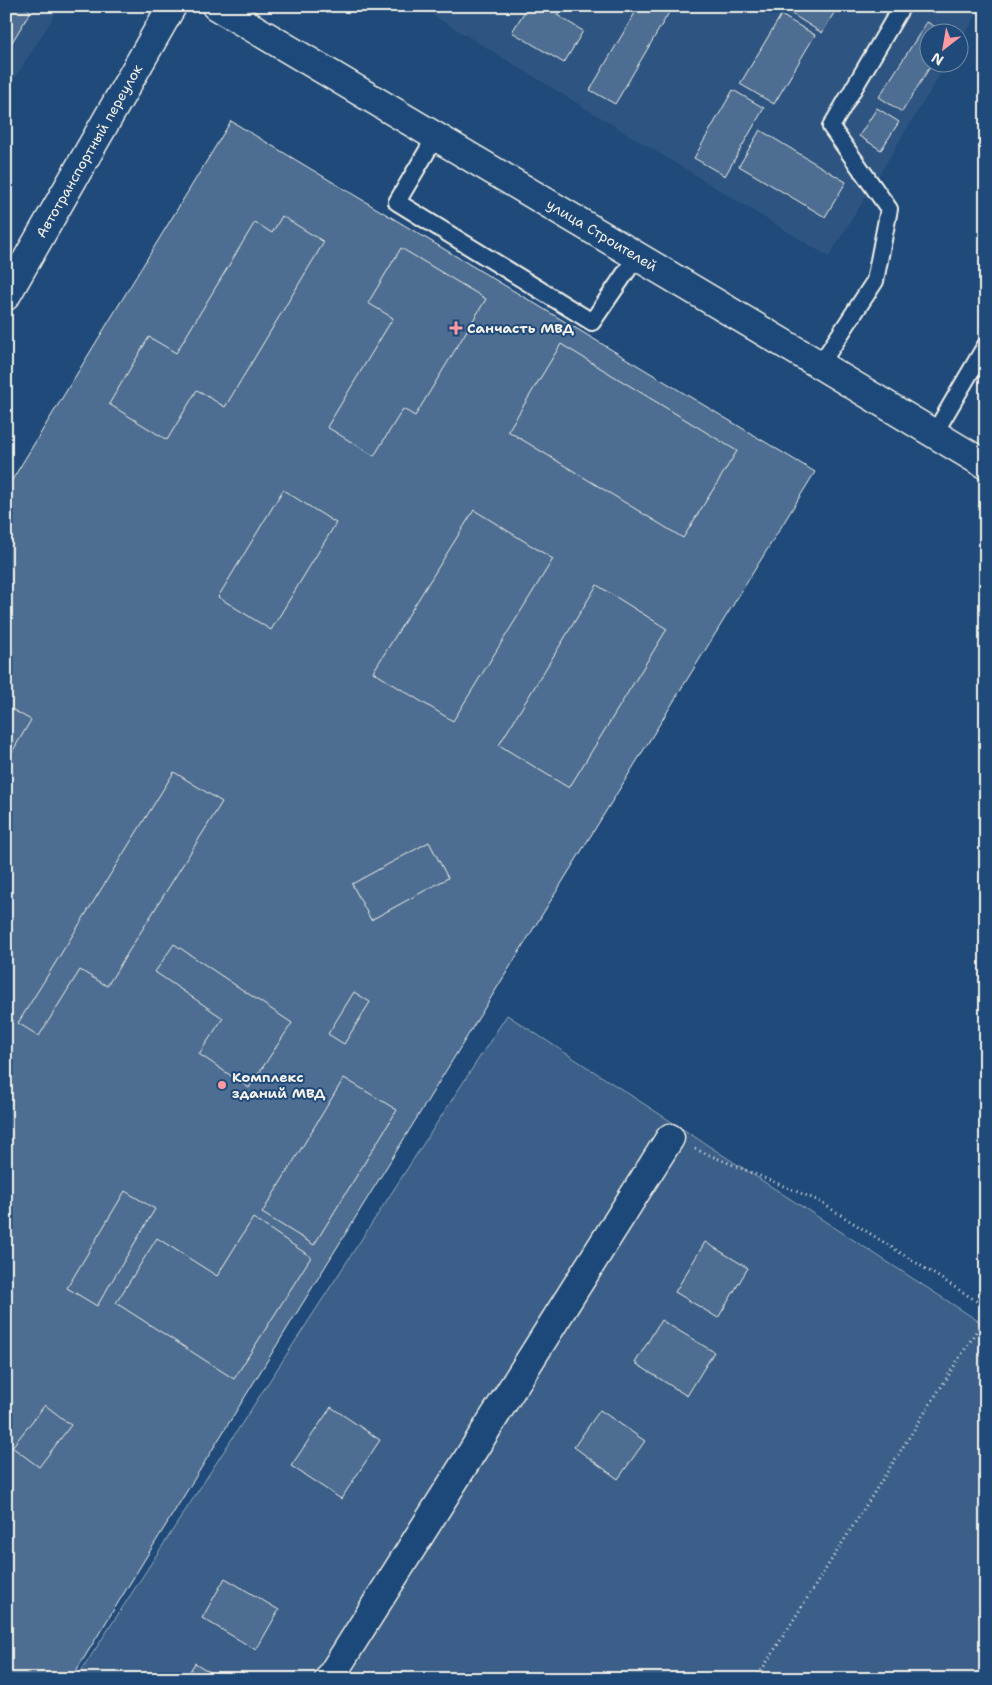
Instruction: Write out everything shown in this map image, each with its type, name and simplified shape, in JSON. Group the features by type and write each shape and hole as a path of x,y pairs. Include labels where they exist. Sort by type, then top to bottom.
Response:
{"street":[{"name":"Автотранспортный переулок","path":"6,296 172,6"},
{"name":"улица Строителей","path":"216,6 820,364 986,465"},
{"path":"329,1679 670,1138"}],"lane":[{"path":"820,364 875,281 889,209 831,127 902,6"},
{"path":"436,136 397,202 592,322 637,256"},
{"path":"934,434 986,345"}],"path":[{"path":"670,1138 817,1200 986,1307"},
{"path":"756,1679 986,1316"}],"shaded area":[{"path":"6,6 52,6 58,10 6,92"},
{"path":"418,6 982,6 970,26 970,22 920,22 920,72 942,72 829,257"},
{"path":"507,1015 986,1326 986,1679 76,1679"}],"building":[{"path":"6,6 22,6 31,11 6,52"},
{"path":"528,6 562,6 557,15 583,31 564,63 512,32"},
{"path":"639,6 666,6 671,9 615,104 590,90"},
{"path":"791,6 838,6 822,33 787,11"},
{"path":"781,15 815,35 774,104 740,84"},
{"path":"920,33 920,72 927,72 902,112 879,97"},
{"path":"733,90 764,108 725,176 694,158"},
{"path":"877,108 899,122 881,150 859,136"},
{"name":"Комплекс зданий МВД","path":"231,121 815,472 71,1679 6,1679 6,490"},
{"path":"760,130 846,182 825,217 739,166"},
{"path":"282,216 324,242 225,407 197,390 167,440 109,404 149,337 176,353 255,222 272,233"},
{"path":"401,248 486,299 415,416 403,409 374,456 327,427 393,318 368,303"},
{"path":"561,344 737,451 683,538 508,431"},
{"path":"283,490 336,523 271,630 218,597"},
{"path":"474,510 553,559 453,721 373,672"},
{"path":"597,585 667,629 569,788 499,745"},
{"path":"6,706 31,720 6,762"},
{"path":"174,772 222,802 107,986 80,970 39,1036 18,1023"},
{"path":"429,842 448,878 371,920 352,884"},
{"path":"174,944 292,1023 249,1088 199,1054 223,1018 155,972"},
{"path":"354,992 370,1002 344,1044 328,1034"},
{"path":"344,1078 397,1110 314,1245 262,1213"},
{"path":"125,1191 155,1209 97,1306 67,1288"},
{"path":"253,1218 311,1257 234,1379 116,1303 157,1238 217,1276"},
{"path":"705,1242 748,1268 718,1318 675,1292"},
{"path":"661,1320 714,1352 687,1396 635,1363"},
{"path":"45,1405 71,1425 39,1467 12,1447"},
{"path":"331,1407 380,1440 341,1499 291,1466"},
{"path":"600,1410 645,1441 618,1479 574,1447"},
{"path":"225,1578 279,1610 256,1650 202,1618"},
{"path":"195,1663 221,1679 185,1679"}],"place":[{"name":"Санчасть МВД","path":"456,328"},
{"name":"Комплекс зданий МВД","path":"222,1085"}]}
